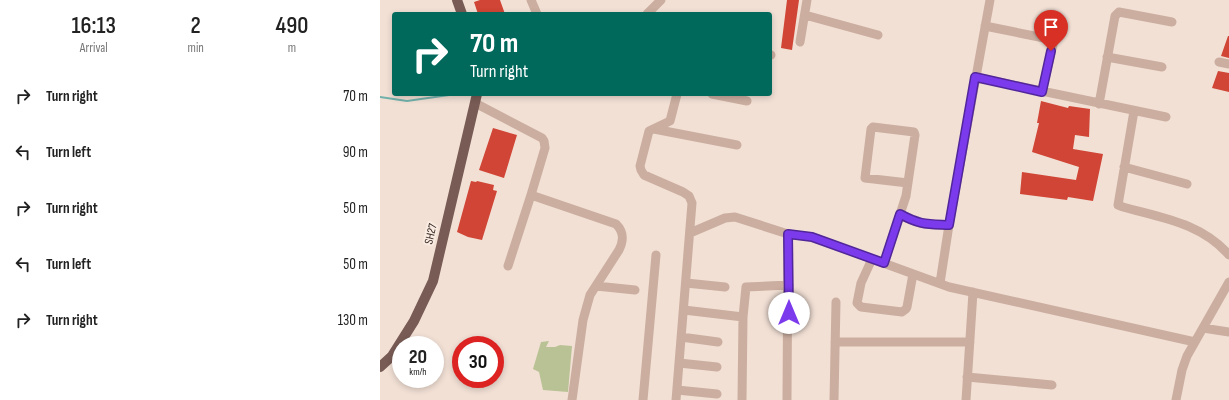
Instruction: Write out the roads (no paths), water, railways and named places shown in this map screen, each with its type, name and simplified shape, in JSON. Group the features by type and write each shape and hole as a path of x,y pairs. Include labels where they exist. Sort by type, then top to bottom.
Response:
{"main road":[{"path":"457,0 461,12"},
{"name":"SH27","path":"380,368 392,356 410,327 433,281 476,99"}],"street":[{"path":"531,0 536,12"},
{"path":"649,12 661,0"},
{"path":"800,42 807,0"},
{"path":"940,283 975,77 990,0"},
{"path":"1099,104 1115,16 1117,13 1119,12 1172,22"},
{"path":"805,15 878,35"},
{"path":"985,26 1054,40 1042,92"},
{"path":"1107,57 1162,67"},
{"path":"1219,62 1229,64"},
{"path":"975,77 1166,117"},
{"path":"676,96 670,121 650,130 640,163 641,170 647,176 683,192 688,196 692,206 676,400"},
{"path":"724,96 747,100"},
{"path":"476,99 542,138 544,141 545,148 508,266"},
{"path":"1134,111 1118,205 1191,226 1212,240 1229,255"},
{"path":"884,263 906,196 908,183 915,133 873,127 871,129 865,178 908,183"},
{"path":"653,128 737,145"},
{"path":"1124,167 1188,184"},
{"path":"531,194 616,224 620,228 623,237 622,243 590,295 585,308 572,400"},
{"path":"900,214 916,223 927,225 949,225"},
{"path":"690,233 730,217 739,218 788,234 812,237 913,274 973,292 1195,342"},
{"path":"787,400 788,234"},
{"path":"643,400 656,255"},
{"path":"872,259 860,288 857,303 861,307 904,311 907,307 913,274"},
{"path":"686,283 725,287"},
{"path":"742,400 742,317 746,287 788,285"},
{"path":"1176,400 1182,370 1187,356 1228,285"},
{"path":"596,286 635,290"},
{"path":"966,400 973,292"},
{"path":"834,400 836,302"},
{"path":"684,310 742,317"},
{"path":"1203,328 1229,332"},
{"path":"682,337 718,342"},
{"path":"836,342 970,342"},
{"path":"679,363 717,367"},
{"path":"967,376 1052,385"},
{"path":"677,390 717,394"}],"waterway":[{"path":"380,97 407,101 442,96"}]}
